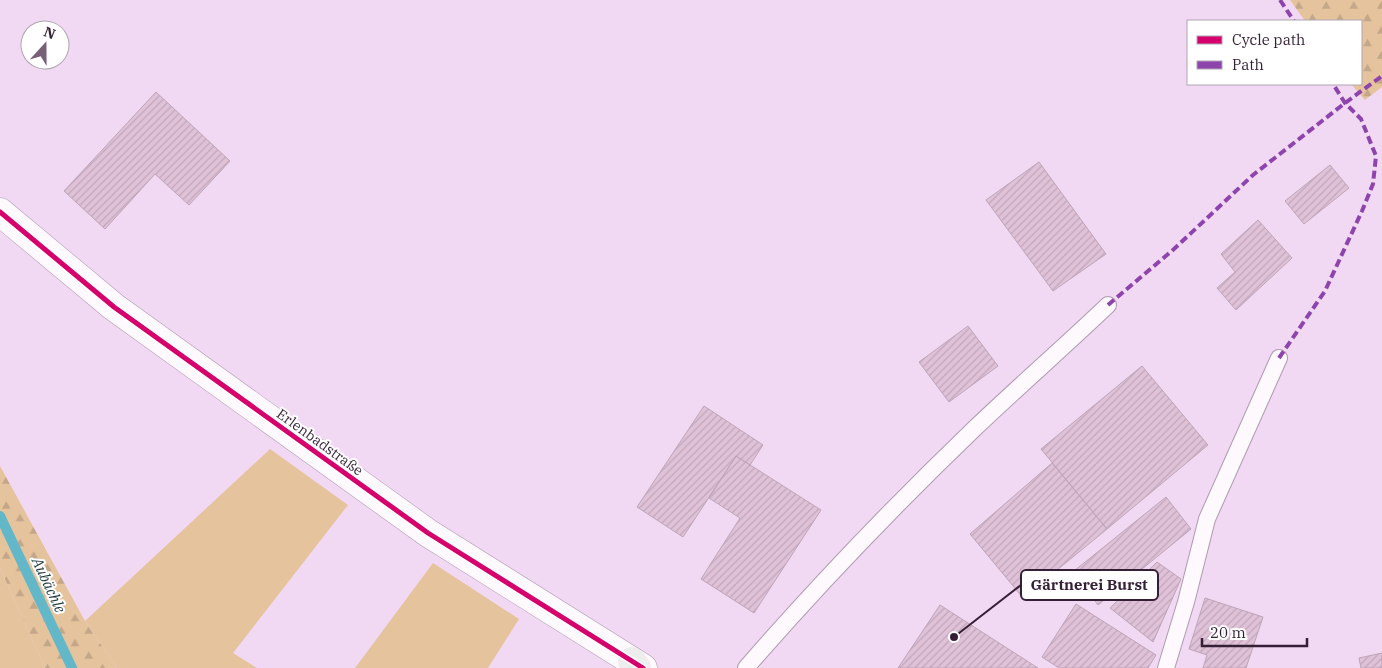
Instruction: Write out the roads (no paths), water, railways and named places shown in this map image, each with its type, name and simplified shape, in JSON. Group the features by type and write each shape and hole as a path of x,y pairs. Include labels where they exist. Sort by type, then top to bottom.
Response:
{"street":[{"name":"Erlenbadstraße","path":"0,212 114,308 428,533 638,666"}],"lane":[{"path":"746,668 775,634 897,506 974,429 1108,305"},
{"path":"1166,668 1186,602 1207,519 1278,358"}],"waterway":[{"name":"Aubächle","path":"0,516 72,668"}],"place":[{"name":"Gärtnerei Burst","path":"954,637"}]}
